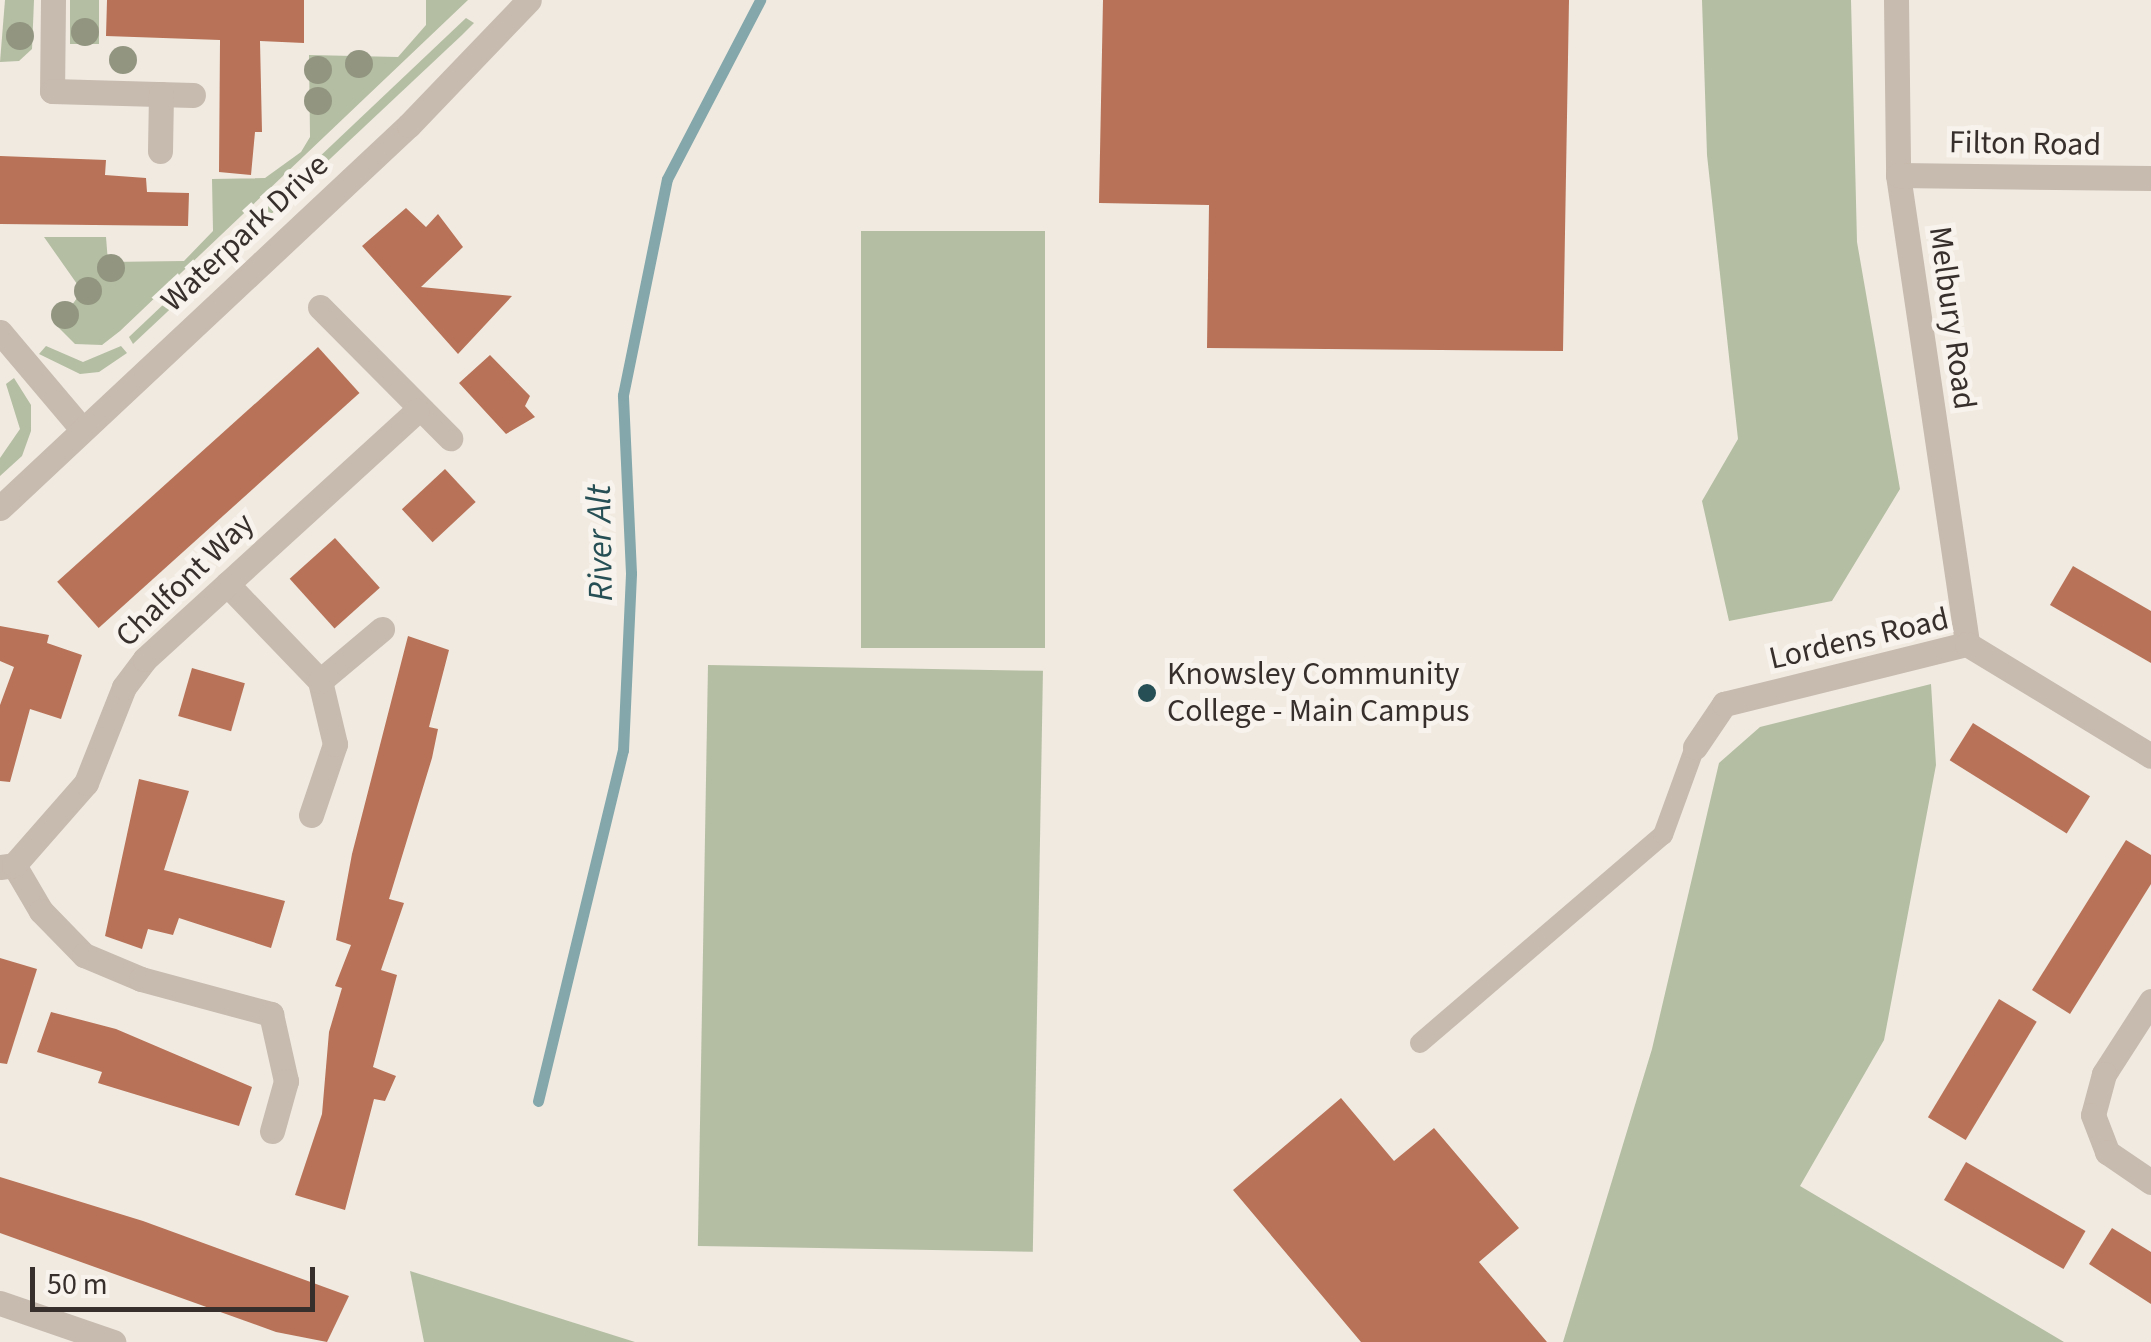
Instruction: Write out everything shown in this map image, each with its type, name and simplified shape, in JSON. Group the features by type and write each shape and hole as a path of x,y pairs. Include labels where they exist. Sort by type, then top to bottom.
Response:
{"street":[{"path":"53,0 52,91 193,95"},
{"name":"Waterpark Drive","path":"0,508 409,126 529,0"},
{"name":"Melbury Road","path":"1896,0 1898,175 1967,644"},
{"path":"160,151 161,94"},
{"name":"Filton Road","path":"1898,175 2151,178"},
{"path":"320,306 417,411 450,438"},
{"path":"0,332 82,429"},
{"name":"Chalfont Way","path":"7,866 86,783 124,687 227,584 417,411"},
{"path":"227,584 320,681 335,744 311,815"},
{"path":"320,681 382,630"},
{"name":"Lordens Road","path":"1696,747 1724,704 1967,644 2151,756"},
{"path":"7,866 40,911 84,954 141,979 271,1014 286,1082 272,1131"},
{"path":"2151,1002 2104,1074 2093,1116 2107,1152 2151,1182"},
{"path":"0,1303 113,1342"}],"lane":[{"path":"1420,1043 1663,835 1696,747"}],"green space":[{"path":"5,0 34,0 32,49 19,61 0,62"},
{"path":"70,0 99,0 99,44 70,44"},
{"path":"426,0 468,0 120,331 102,345 75,344 57,326 82,291 44,237 106,237 108,262 184,261 213,231 212,179 265,178 301,152 310,137 309,55 398,57 426,25"},
{"path":"1702,0 1851,0 1857,242 1900,489 1832,601 1729,621 1702,501 1738,439 1707,155"},
{"path":"466,18 474,23 133,344 129,337"},
{"path":"861,231 1045,231 1045,648 861,648"},
{"path":"46,346 83,362 121,346 127,353 99,372 80,374 39,354"},
{"path":"14,378 31,405 31,431 22,456 0,476 0,458 20,429 6,384"},
{"path":"708,665 1043,671 1033,1252 698,1246"},
{"path":"1931,684 1936,765 1884,1040 1800,1186 2064,1342 1563,1342 1652,1049 1719,763 1760,727"},
{"path":"410,1271 635,1342 424,1342"}],"building":[{"path":"107,0 304,0 304,43 260,41 262,132 255,132 251,175 219,172 220,40 106,36"},
{"path":"1103,0 1569,0 1563,351 1207,348 1209,205 1099,203"},
{"path":"0,156 106,160 105,175 146,178 147,192 189,193 188,226 0,224"},
{"path":"406,208 426,227 438,214 463,247 421,287 512,296 458,354 362,246"},
{"path":"318,347 359,393 99,628 57,582"},
{"path":"490,355 530,396 525,406 535,417 506,434 459,383"},
{"path":"445,469 476,502 433,542 402,509"},
{"path":"335,538 380,588 334,629 290,579"},
{"path":"2073,566 2151,611 2151,663 2050,605"},
{"path":"0,626 49,635 47,643 82,655 61,719 30,709 10,782 0,781 0,705 14,667 0,661"},
{"path":"408,636 449,650 429,727 438,729 432,758 389,899 404,903 381,970 397,975 373,1067 396,1076 385,1101 374,1099 345,1210 295,1195 322,1114 329,1032 342,988 335,986 351,945 336,940 352,854"},
{"path":"192,668 245,683 231,731 178,716"},
{"path":"1973,723 2090,796 2067,833 1950,760"},
{"path":"139,779 189,791 164,870 285,901 271,948 179,918 173,935 148,929 142,949 105,936"},
{"path":"2126,840 2151,855 2151,884 2070,1014 2032,990"},
{"path":"0,958 37,969 7,1064 0,1063"},
{"path":"1999,999 2037,1022 1966,1140 1928,1117"},
{"path":"51,1012 116,1029 252,1087 239,1126 98,1083 102,1072 37,1052"},
{"path":"1341,1098 1394,1161 1434,1128 1519,1228 1479,1262 1547,1342 1361,1342 1233,1190"},
{"path":"1966,1162 2086,1231 2064,1269 1944,1200"},
{"path":"0,1177 143,1221 349,1296 327,1342 276,1332 0,1233"},
{"path":"2112,1228 2151,1252 2151,1304 2089,1264"}],"waterway":[{"name":"River Alt","path":"538,1101 623,750 631,573 623,395 667,179 760,0"}],"place":[{"name":"Knowsley Community College - Main Campus","path":"1147,693"}]}
